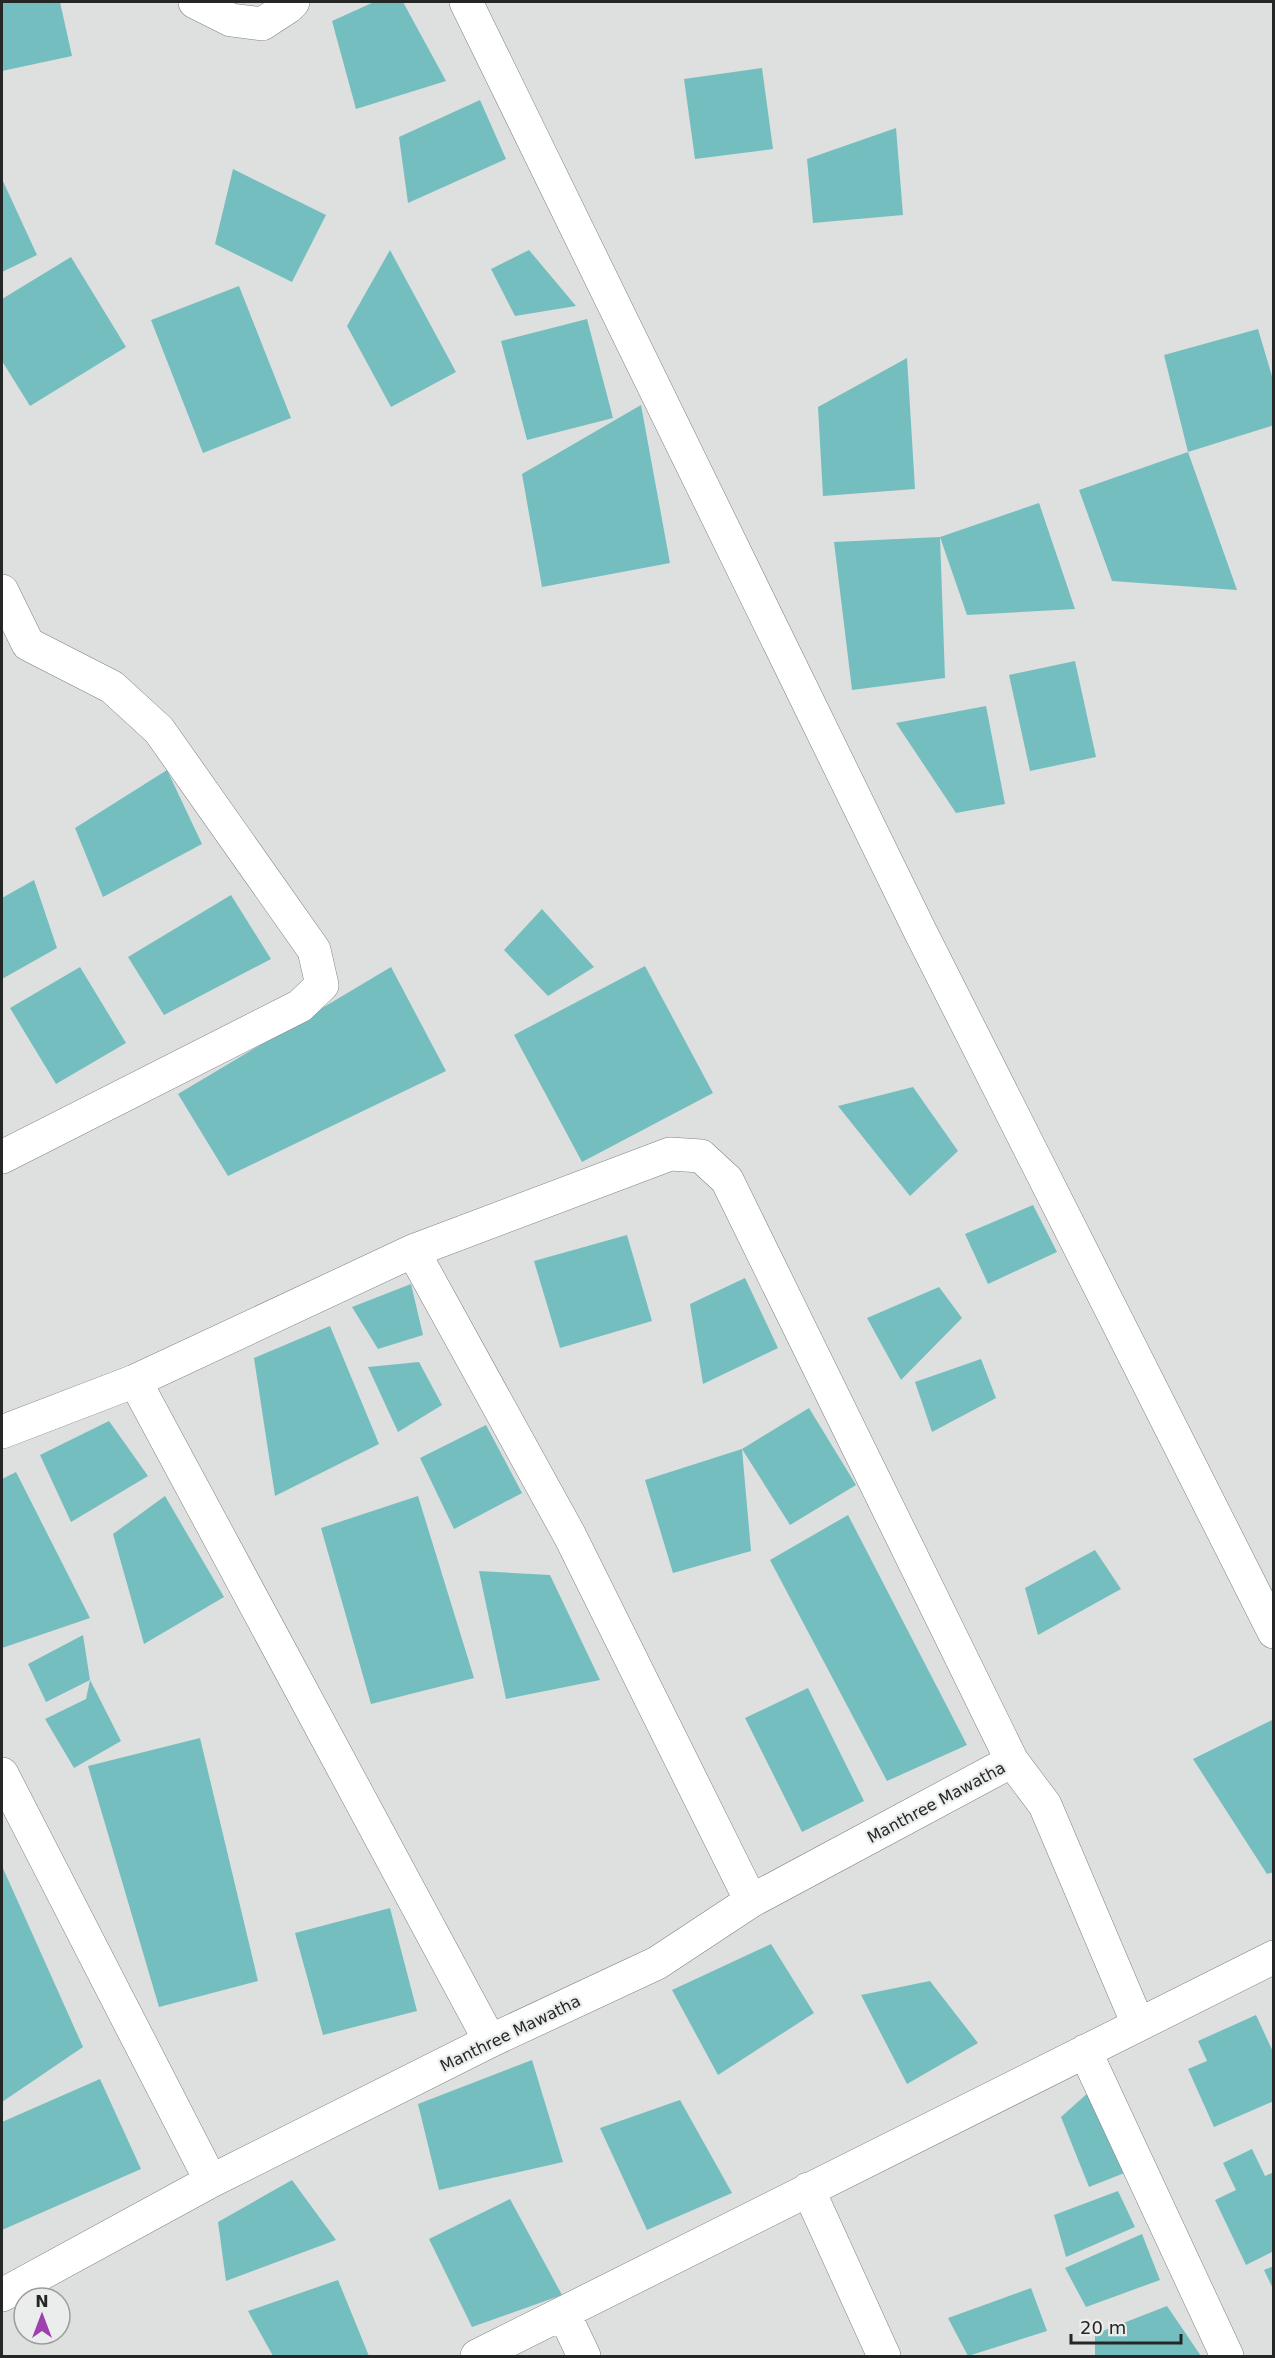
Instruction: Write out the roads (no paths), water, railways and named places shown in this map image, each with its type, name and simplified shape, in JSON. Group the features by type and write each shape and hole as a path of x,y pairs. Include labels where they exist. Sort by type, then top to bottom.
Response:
{"street":[{"path":"195,2 231,20 262,24 293,2"},
{"path":"466,2 909,907 1274,1632"},
{"path":"2,591 28,644 112,687 159,730 314,950 322,985 300,1006 2,1157"},
{"path":"2,1432 135,1381 412,1251 670,1154 701,1156 727,1180 1012,1761 1044,1805 1138,2024"},
{"path":"412,1251 570,1536 751,1901"},
{"path":"135,1381 490,2041"},
{"name":"Manthree Mawatha","path":"2,2295 211,2181 490,2041 657,1963 751,1901 1012,1761"},
{"path":"2,1774 211,2181"},
{"path":"477,2356 1274,1957"},
{"path":"1085,2051 1227,2356"},
{"path":"808,2189 884,2356"},
{"path":"564,2314 584,2356"}]}
